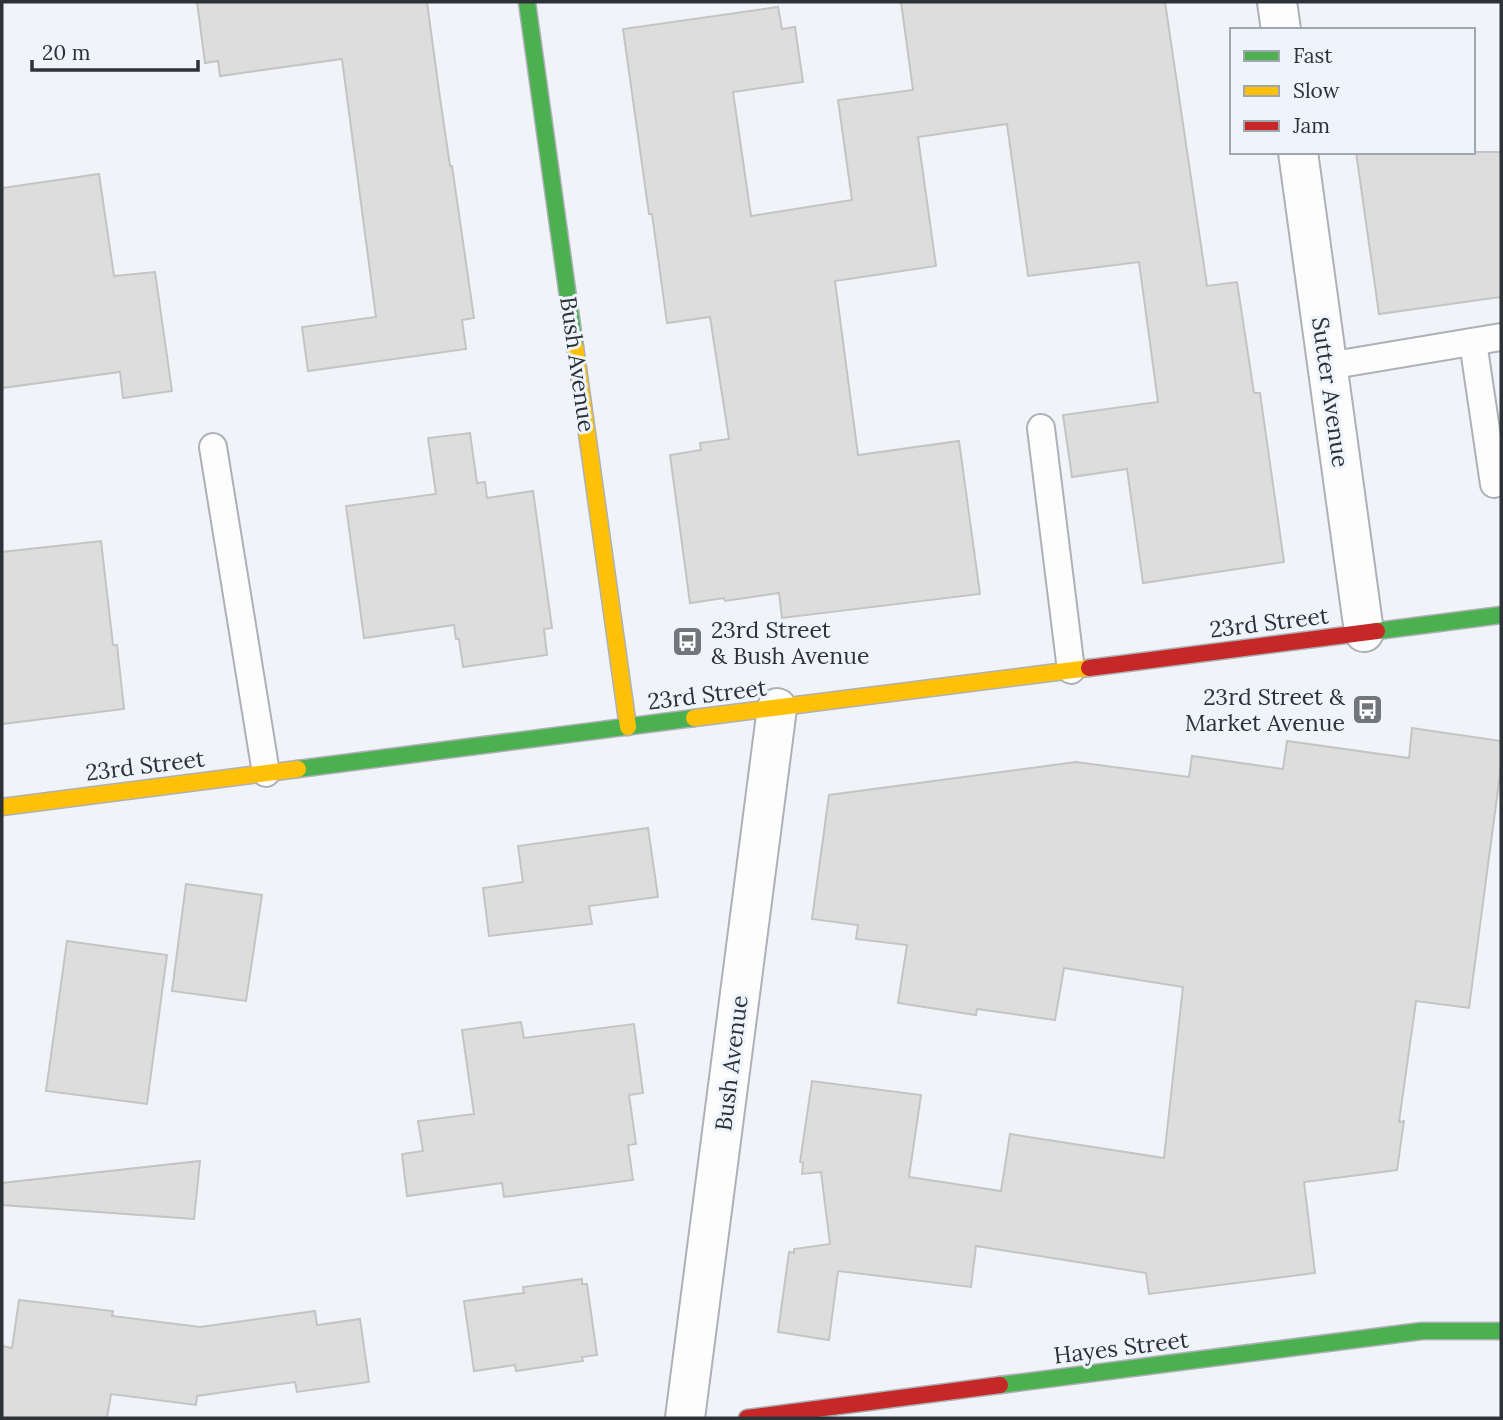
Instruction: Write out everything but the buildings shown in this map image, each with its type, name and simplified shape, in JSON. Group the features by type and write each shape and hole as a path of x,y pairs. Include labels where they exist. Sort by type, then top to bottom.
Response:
{"main road":[{"name":"Bush Avenue","path":"527,2 628,727"},
{"name":"23rd Street","path":"2,807 1501,615"},
{"name":"Hayes Street","path":"747,1418 1422,1331 1501,1332"}],"street":[{"path":"1277,2 1281,28"},
{"name":"Sutter Avenue","path":"1298,154 1364,632"},
{"name":"Bush Avenue","path":"685,1418 777,708"}],"lane":[{"path":"1328,366 1501,337"},
{"path":"1473,342 1494,484"},
{"path":"1041,428 1071,670"},
{"path":"214,447 266,774"}],"traffic: fast":[{"path":"527,2 575,347"},
{"path":"1377,631 1501,615"},
{"path":"298,769 694,718"},
{"path":"1000,1385 1422,1331 1501,1331"}],"traffic: slow":[{"path":"575,347 628,727"},
{"path":"694,718 1089,668"},
{"path":"2,807 298,769"}],"traffic: jam":[{"path":"1089,668 1377,631"},
{"path":"747,1418 1000,1385"}],"place":[{"name":"23rd Street & Bush Avenue","path":"688,642"},
{"name":"23rd Street & Market Avenue","path":"1368,709"}]}
